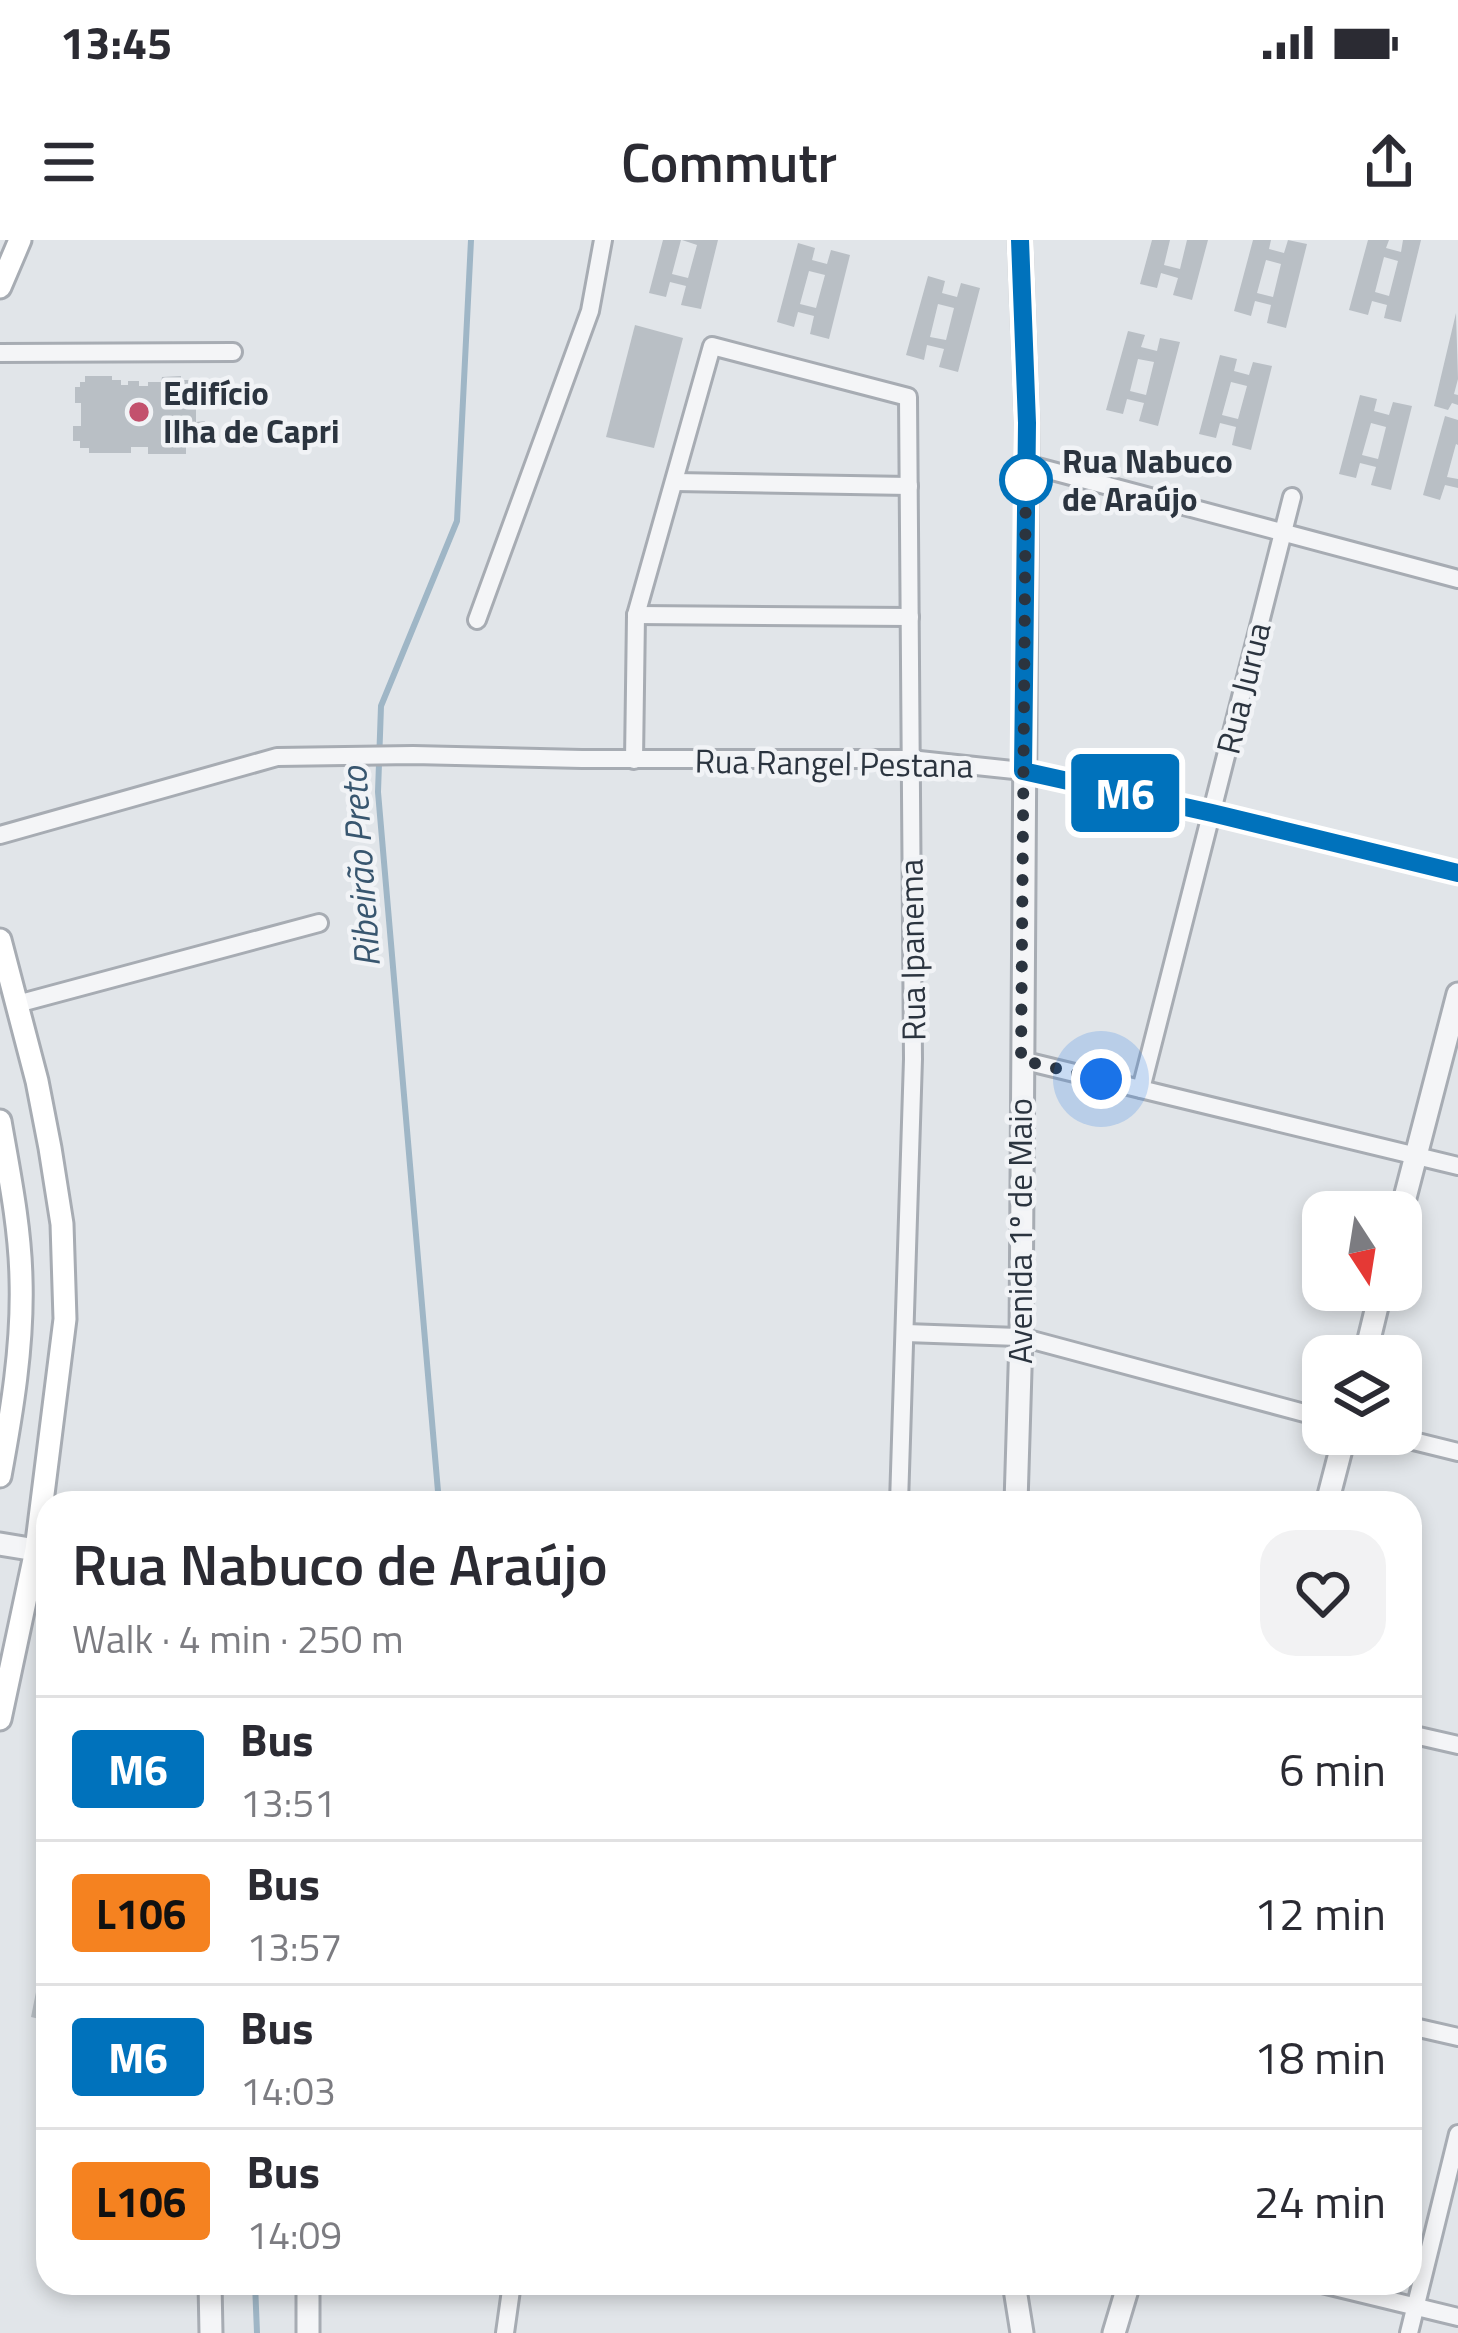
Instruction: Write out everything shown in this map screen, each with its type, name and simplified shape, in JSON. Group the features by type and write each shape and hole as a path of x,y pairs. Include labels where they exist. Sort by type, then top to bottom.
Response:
{"main road":[{"path":"0,287 20,240"},
{"path":"0,940 50,1148 62,1224 63,1342 48,1491"},
{"path":"0,1120 22,1278 19,1362 0,1476"},
{"path":"0,1719 36,1575"}],"street":[{"path":"477,620 590,311 603,240"},
{"name":"Avenida 1º de Maio","path":"1016,1491 1026,464 1020,240"},
{"name":"Rua Ipanema","path":"675,482 712,346 908,397 913,1059 899,1491"},
{"path":"0,353 232,352"},
{"path":"1026,464 1458,579"},
{"path":"634,760 636,615 675,482 909,486"},
{"name":"Rua Jurua","path":"1141,1089 1292,497"},
{"path":"636,615 910,616"},
{"name":"Rua Rangel Pestana","path":"0,836 277,758 910,759 1023,771 1458,873"},
{"path":"17,1004 319,923"},
{"path":"1407,1191 1458,994"},
{"path":"1021,1060 1458,1166"},
{"path":"906,1333 1021,1337 1302,1412"},
{"path":"1422,1443 1458,1452"},
{"path":"1330,1491 1340,1455"},
{"path":"0,1544 36,1550"},
{"path":"1422,1737 1458,1745"},
{"path":"1422,2029 1458,2037"},
{"path":"1422,2279 1458,2134"},
{"path":"210,2295 211,2333"},
{"path":"308,2295 308,2333"},
{"path":"506,2333 511,2295"},
{"path":"1016,2295 1022,2333"},
{"path":"1114,2333 1125,2295"},
{"path":"1366,2295 1458,2317"},
{"path":"1408,2333 1418,2295"}],"building":[{"path":"663,240 681,240 672,274 688,278 697,245 682,240 718,240 701,309 681,305 686,286 670,282 666,297 649,293"},
{"path":"1152,240 1170,240 1164,265 1180,269 1187,240 1208,240 1192,300 1173,295 1178,278 1161,273 1157,288 1140,284"},
{"path":"1253,240 1271,240 1269,249 1284,253 1288,240 1307,244 1286,328 1267,323 1271,305 1255,301 1251,316 1234,311","holes":["1266,260 1281,264 1273,297 1257,293"]},
{"path":"1368,240 1389,240 1386,248 1401,252 1403,240 1421,240 1401,322 1384,318 1387,305 1372,301 1368,315 1349,310","holes":["1384,257 1398,261 1389,296 1375,292"]},
{"path":"798,243 815,248 812,260 827,264 831,250 850,255 829,339 810,334 814,316 798,312 794,327 777,322","holes":["809,271 825,275 816,308 800,304"]},
{"path":"928,276 945,281 942,293 957,297 961,283 980,288 958,372 939,367 944,349 927,345 924,360 906,355","holes":["938,304 954,308 946,340 930,337"]},
{"path":"1456,313 1458,379 1454,394 1458,405 1452,403 1448,410 1434,406"},
{"path":"635,325 683,338 654,448 606,437"},
{"path":"1128,331 1145,335 1141,347 1157,351 1160,338 1180,342 1158,426 1139,421 1144,403 1127,399 1123,414 1106,410","holes":["1138,359 1154,362 1146,395 1130,391"]},
{"path":"1220,355 1237,359 1234,371 1249,375 1253,362 1272,366 1251,450 1232,445 1236,427 1220,423 1216,438 1199,434","holes":["1231,382 1247,386 1238,419 1222,415"]},
{"name":"Edifício Ilha de Capri","path":"85,376 112,376 121,385 139,381 139,386 161,382 162,377 195,380 195,390 203,390 203,399 196,400 196,422 205,421 205,434 199,434 199,445 186,445 186,454 148,454 148,447 131,447 131,453 89,453 89,448 80,448 80,441 73,441 73,426 81,426 75,387 85,382"},
{"path":"1360,395 1377,399 1374,411 1389,415 1393,402 1412,406 1391,490 1371,485 1376,467 1360,463 1356,478 1339,474","holes":["1371,423 1386,427 1378,459 1362,455"]},
{"path":"1445,416 1458,420 1458,445 1447,477 1458,479 1458,488 1445,485 1440,500 1423,495"}],"waterway":[{"name":"Ribeirão Preto","path":"438,1491 378,792 381,706 457,521 471,240"},
{"name":"Ribeirão Preto","path":"255,2295 257,2333"}],"bus line":[{"name":"M6","path":"1020,240 1027,423 1023,771 1458,873"}],"place":[{"name":"Edifício Ilha de Capri","path":"139,412"},
{"name":"Rua Nabuco de Araújo","path":"1026,480"}],"route":[{"path":"1026,480 1026,464 1021,1060 1101,1079"}]}
